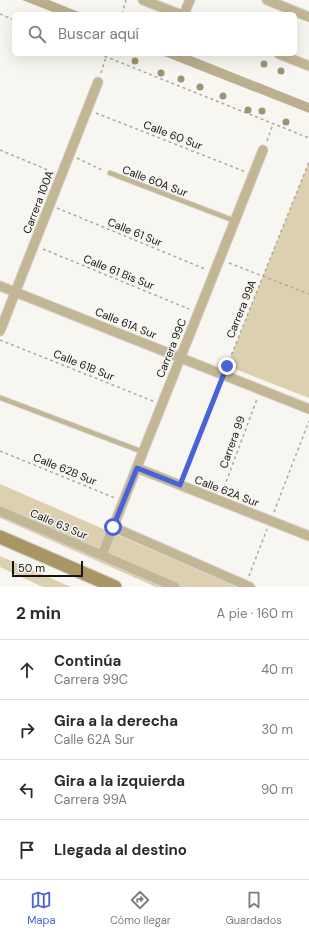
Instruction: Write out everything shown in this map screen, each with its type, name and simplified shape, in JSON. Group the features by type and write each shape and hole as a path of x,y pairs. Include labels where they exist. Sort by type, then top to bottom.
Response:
{"main road":[{"path":"0,537 115,587"}],"street":[{"path":"143,0 174,12"},
{"path":"185,12 190,0"},
{"path":"267,0 297,12"},
{"path":"297,12 309,17"},
{"path":"284,56 309,66"},
{"name":"Carrera 100A","path":"0,331 98,82"},
{"name":"Carrera 99C","path":"102,555 263,150"},
{"name":"Calle 61A Sur","path":"0,286 309,409"},
{"name":"Calle 62A Sur","path":"137,468 309,536"},
{"name":"Calle 63 Sur","path":"0,511 176,587"},
{"path":"113,527 248,586"}],"lane":[{"name":"Calle 60A Sur","path":"110,174 235,221"},
{"path":"1,398 143,452"}],"path":[{"path":"122,12 126,0"},
{"path":"0,14 12,19"},
{"path":"98,82 106,57 309,138"},
{"name":"Calle 60 Sur","path":"87,110 253,175"},
{"path":"263,150 274,124"},
{"path":"0,150 48,170"},
{"name":"Calle 60A Sur","path":"70,155 110,174"},
{"name":"Carrera 99A","path":"180,485 309,162"},
{"name":"Calle 61 Sur","path":"50,205 214,273"},
{"name":"Calle 61 Bis Sur","path":"34,245 198,313"},
{"path":"220,259 309,294"},
{"name":"Calle 61B Sur","path":"0,340 162,404"},
{"name":"Carrera 99","path":"220,500 260,390"},
{"path":"248,586 271,520 309,421"},
{"name":"Calle 62B Sur","path":"0,451 123,501"}],"shaded area":[{"path":"22,0 49,0 79,12 53,12"},
{"path":"164,56 191,56 309,103 309,113"},
{"path":"309,162 309,398 227,366"},
{"path":"0,484 237,587 156,587 0,518"},
{"path":"0,556 71,587 43,587 0,567"}],"route":[{"path":"113,527 137,468 180,485 227,366"}]}
